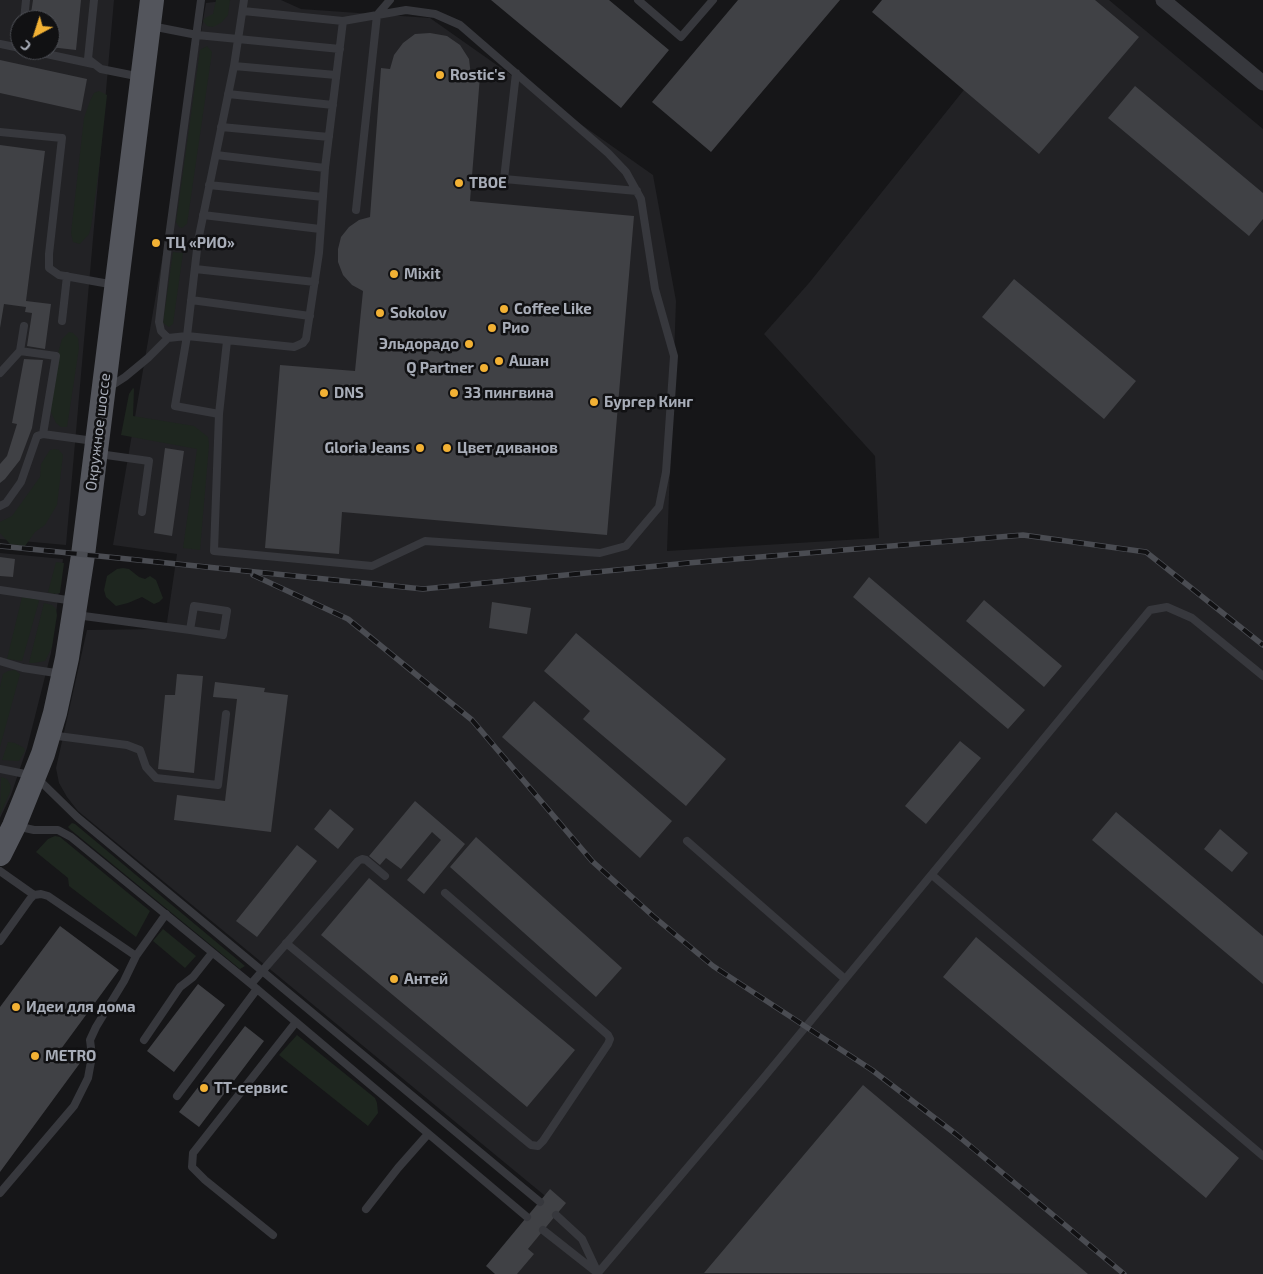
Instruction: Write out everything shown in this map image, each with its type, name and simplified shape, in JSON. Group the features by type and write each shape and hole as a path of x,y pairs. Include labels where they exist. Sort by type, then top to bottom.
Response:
{"main road":[{"name":"Окружное шоссе","path":"0,854 36,776 64,674 75,608 152,0"}],"street":[{"path":"1163,0 1263,83"}],"lane":[{"path":"94,0 88,59 101,69 143,77"},
{"path":"168,338 161,331 159,322 201,0"},
{"path":"219,414 176,406 203,215 234,66 244,0"},
{"path":"356,210 377,15 390,0"},
{"path":"638,0 681,37 713,0"},
{"path":"227,340 219,414 214,551 372,566 425,541 600,553 626,546 659,507 666,472 674,356 655,289 641,199 626,172 608,153 460,25 435,14 406,10 343,21 243,11"},
{"path":"103,391 125,377 168,338 186,336 294,347 299,346 306,339 315,282 325,168 343,21"},
{"path":"150,26 197,35 340,49"},
{"path":"60,57 93,64"},
{"path":"234,66 336,75"},
{"path":"516,73 504,179 637,191"},
{"path":"228,94 333,105"},
{"path":"221,126 329,137"},
{"path":"0,132 62,138 49,268 59,275 116,286"},
{"path":"216,155 325,168"},
{"path":"210,185 323,197"},
{"path":"203,215 320,228"},
{"path":"195,269 315,282"},
{"path":"62,321 67,276"},
{"path":"191,300 310,316"},
{"path":"0,373 20,352 24,326"},
{"path":"20,352 56,356 43,434"},
{"path":"0,506 6,503 21,482 30,460 34,442 37,436 43,434 149,461 142,512"},
{"path":"0,590 75,608 190,630 223,634 226,611 194,606 190,630"},
{"path":"598,1274 932,875 1150,610 1167,607 1192,618 1263,676"},
{"path":"0,661 24,668 64,674"},
{"path":"48,735 127,745 140,750 146,767 156,778 218,785 226,714"},
{"path":"0,769 36,776 77,817 540,1202"},
{"path":"14,826 34,830 58,830 71,836 296,1022 527,1217"},
{"path":"687,841 845,979"},
{"path":"177,1096 254,987 262,970 358,861 366,860 385,876"},
{"path":"0,871 34,895"},
{"path":"932,875 1263,1156"},
{"path":"286,943 531,1145 538,1146 544,1141 610,1039 608,1035 444,893"},
{"path":"0,941 30,899 34,895 40,894 48,896 136,956"},
{"path":"0,1193 74,1106 88,1078 92,1056 90,1040 96,1026 124,981 136,956 166,914"},
{"path":"144,1040 180,987 193,977 212,953"},
{"path":"273,1235 205,1180 192,1167 193,1153 296,1022"},
{"path":"366,1209 428,1134"},
{"path":"556,1215 582,1239 598,1274"},
{"path":"543,1230 598,1274"}],"shaded area":[{"path":"0,0 114,0 66,545 0,539"},
{"path":"216,0 230,0 228,15 217,25 213,27 207,26 203,21 213,14"},
{"path":"231,0 281,0 301,9 430,18 653,175 676,301 667,551 879,538 875,456 764,334 809,283 1036,0 1109,0 1263,129 1263,1274 507,1274 561,1209 78,811 59,783 56,768 87,630 166,629 177,554 113,545 206,3"},
{"path":"207,46 212,52 187,224 182,228 176,222 200,50"},
{"path":"99,91 107,95 99,168 91,227 89,234 80,244 73,242 71,233 84,118 94,93"},
{"path":"173,252 183,253 173,324 169,327 163,323"},
{"path":"69,332 78,338 79,348 67,427 61,427 56,423 50,410 57,357 62,339"},
{"path":"133,388 133,416 194,426 208,437 209,445 200,550 183,548 197,449 121,435 129,394"},
{"path":"50,450 59,450 63,455 57,505 45,525 35,532 25,546 10,544 0,533 0,522 12,516 40,477 41,464"},
{"path":"0,553 63,559 51,653 27,748 11,795 0,818"},
{"path":"56,562 64,563 60,593 54,594 48,592"},
{"path":"117,569 129,569 139,577 145,579 150,576 156,580 163,598 154,604 142,597 116,606 106,597 104,590 107,576"},
{"path":"22,597 39,601 22,661 7,659"},
{"path":"44,603 52,605 56,609 57,615 52,647 45,661 29,663"},
{"path":"15,670 20,674 0,747 0,687 3,674"},
{"path":"8,742 15,743 24,748 25,751 19,761 2,760"},
{"path":"1,777 7,779 11,786 0,815"},
{"path":"72,823 245,966 240,969 71,830 68,827"},
{"path":"55,836 60,837 150,911 136,937 69,886 68,878 36,852 48,839"},
{"path":"163,929 196,956 185,968 153,941"},
{"path":"297,1035 375,1098 378,1113 368,1126 279,1055"}],"building":[{"path":"33,0 81,0 76,50 60,48 60,10 32,10"},
{"path":"491,0 609,0 669,50 621,108"},
{"path":"738,0 840,0 711,152 652,102"},
{"path":"882,0 1095,0 1139,37 1039,154 872,12"},
{"name":"Рио","path":"430,33 447,36 460,45 469,59 471,76 480,76 470,201 634,216 607,535 342,512 339,554 265,548 280,365 355,371 363,291 352,285 343,275 338,262 338,249 341,237 349,227 359,220 370,217 381,68 390,69 394,55 403,43 415,34"},
{"path":"0,60 87,79 81,111 0,93"},
{"path":"1135,86 1263,193 1263,219 1249,236 1108,118"},
{"path":"0,145 45,151 26,301 51,304 45,349 27,346 32,313 25,312 26,307 4,304 0,328"},
{"path":"1014,279 1136,381 1104,419 982,317"},
{"path":"24,359 43,360 32,428 20,460 0,483 0,464 7,456 17,424 12,423"},
{"path":"165,448 184,451 172,536 154,533"},
{"path":"0,557 15,559 13,577 0,576"},
{"path":"869,577 1025,710 1008,729 853,597"},
{"path":"984,600 1062,666 1044,687 966,621"},
{"path":"492,602 531,608 527,634 489,628"},
{"path":"576,633 726,759 686,806 583,719 590,711 544,671"},
{"path":"177,674 203,676 194,773 158,769 165,695 175,695"},
{"path":"215,682 265,688 264,692 288,695 271,832 174,820 177,795 225,801 237,699 213,697"},
{"path":"534,701 672,821 640,858 502,737"},
{"path":"960,741 981,758 926,824 905,806"},
{"path":"415,801 465,844 424,894 407,880 441,840 432,832 401,869 386,858 380,865 369,856"},
{"path":"330,809 354,829 338,849 314,829"},
{"path":"1116,812 1263,936 1263,984 1092,840"},
{"path":"1220,829 1248,853 1232,872 1204,849"},
{"path":"476,837 622,968 596,997 450,867"},
{"path":"297,845 317,861 257,937 236,921"},
{"path":"369,878 575,1050 527,1107 321,935"},
{"name":"METRO","path":"60,926 119,970 61,1049 80,1063 0,1172 0,1007"},
{"path":"976,937 1239,1158 1206,1198 943,977"},
{"path":"198,984 225,1005 174,1072 147,1051"},
{"path":"245,1026 264,1041 199,1127 179,1112"},
{"path":"863,1085 1088,1274 704,1273"},
{"path":"550,1189 566,1203 528,1249 534,1254 517,1274 495,1274 486,1266"}],"railway":[{"path":"0,546 423,589 688,563 1023,535 1146,552 1263,645"},
{"path":"253,575 348,619 472,720 592,861 653,916 713,966 872,1070 957,1135 1124,1274"}],"place":[{"name":"Rostic's","path":"440,75"},
{"name":"ТВОЕ","path":"459,183"},
{"name":"ТЦ «РИО»","path":"156,243"},
{"name":"Mixit","path":"394,274"},
{"name":"Coffee Like","path":"504,309"},
{"name":"Sokolov","path":"380,313"},
{"name":"Рио","path":"492,328"},
{"name":"Эльдорадо","path":"469,344"},
{"name":"Ашан","path":"499,361"},
{"name":"Q Partner","path":"484,368"},
{"name":"DNS","path":"324,393"},
{"name":"33 пингвина","path":"454,393"},
{"name":"Бургер Кинг","path":"594,402"},
{"name":"Gloria Jeans","path":"420,448"},
{"name":"Цвет диванов","path":"447,448"},
{"name":"Антей","path":"394,979"},
{"name":"Идеи для дома","path":"16,1007"},
{"name":"METRO","path":"35,1056"},
{"name":"ТТ-сервис","path":"204,1088"}]}
